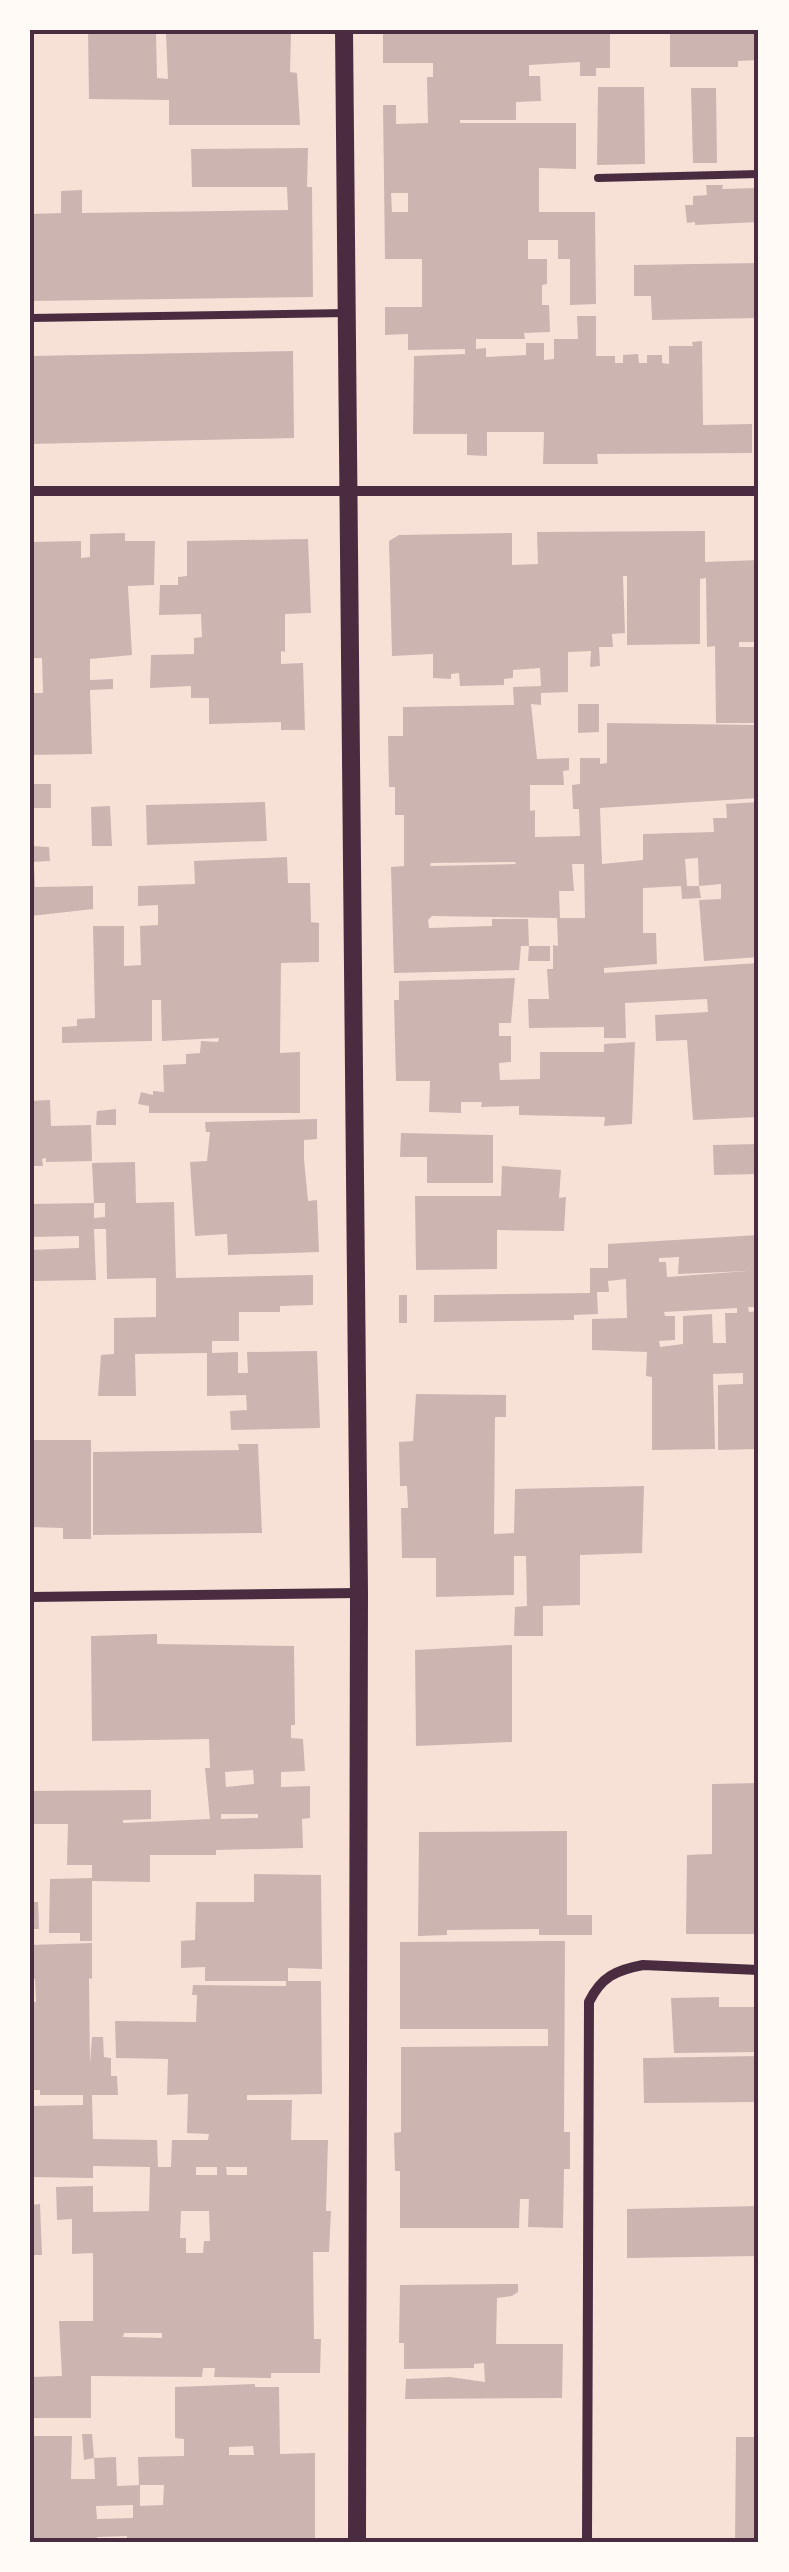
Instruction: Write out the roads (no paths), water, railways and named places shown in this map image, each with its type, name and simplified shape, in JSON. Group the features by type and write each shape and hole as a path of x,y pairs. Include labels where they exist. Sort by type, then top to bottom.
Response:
{"street":[{"path":"344,30 359,1594 357,2542"},
{"path":"30,491 759,491"},
{"path":"30,1597 359,1594"},
{"path":"588,2542 589,2002 596,1987 612,1972 624,1968 643,1965 759,1970"}],"lane":[{"path":"598,178 759,174"},
{"path":"30,318 347,313"}]}
